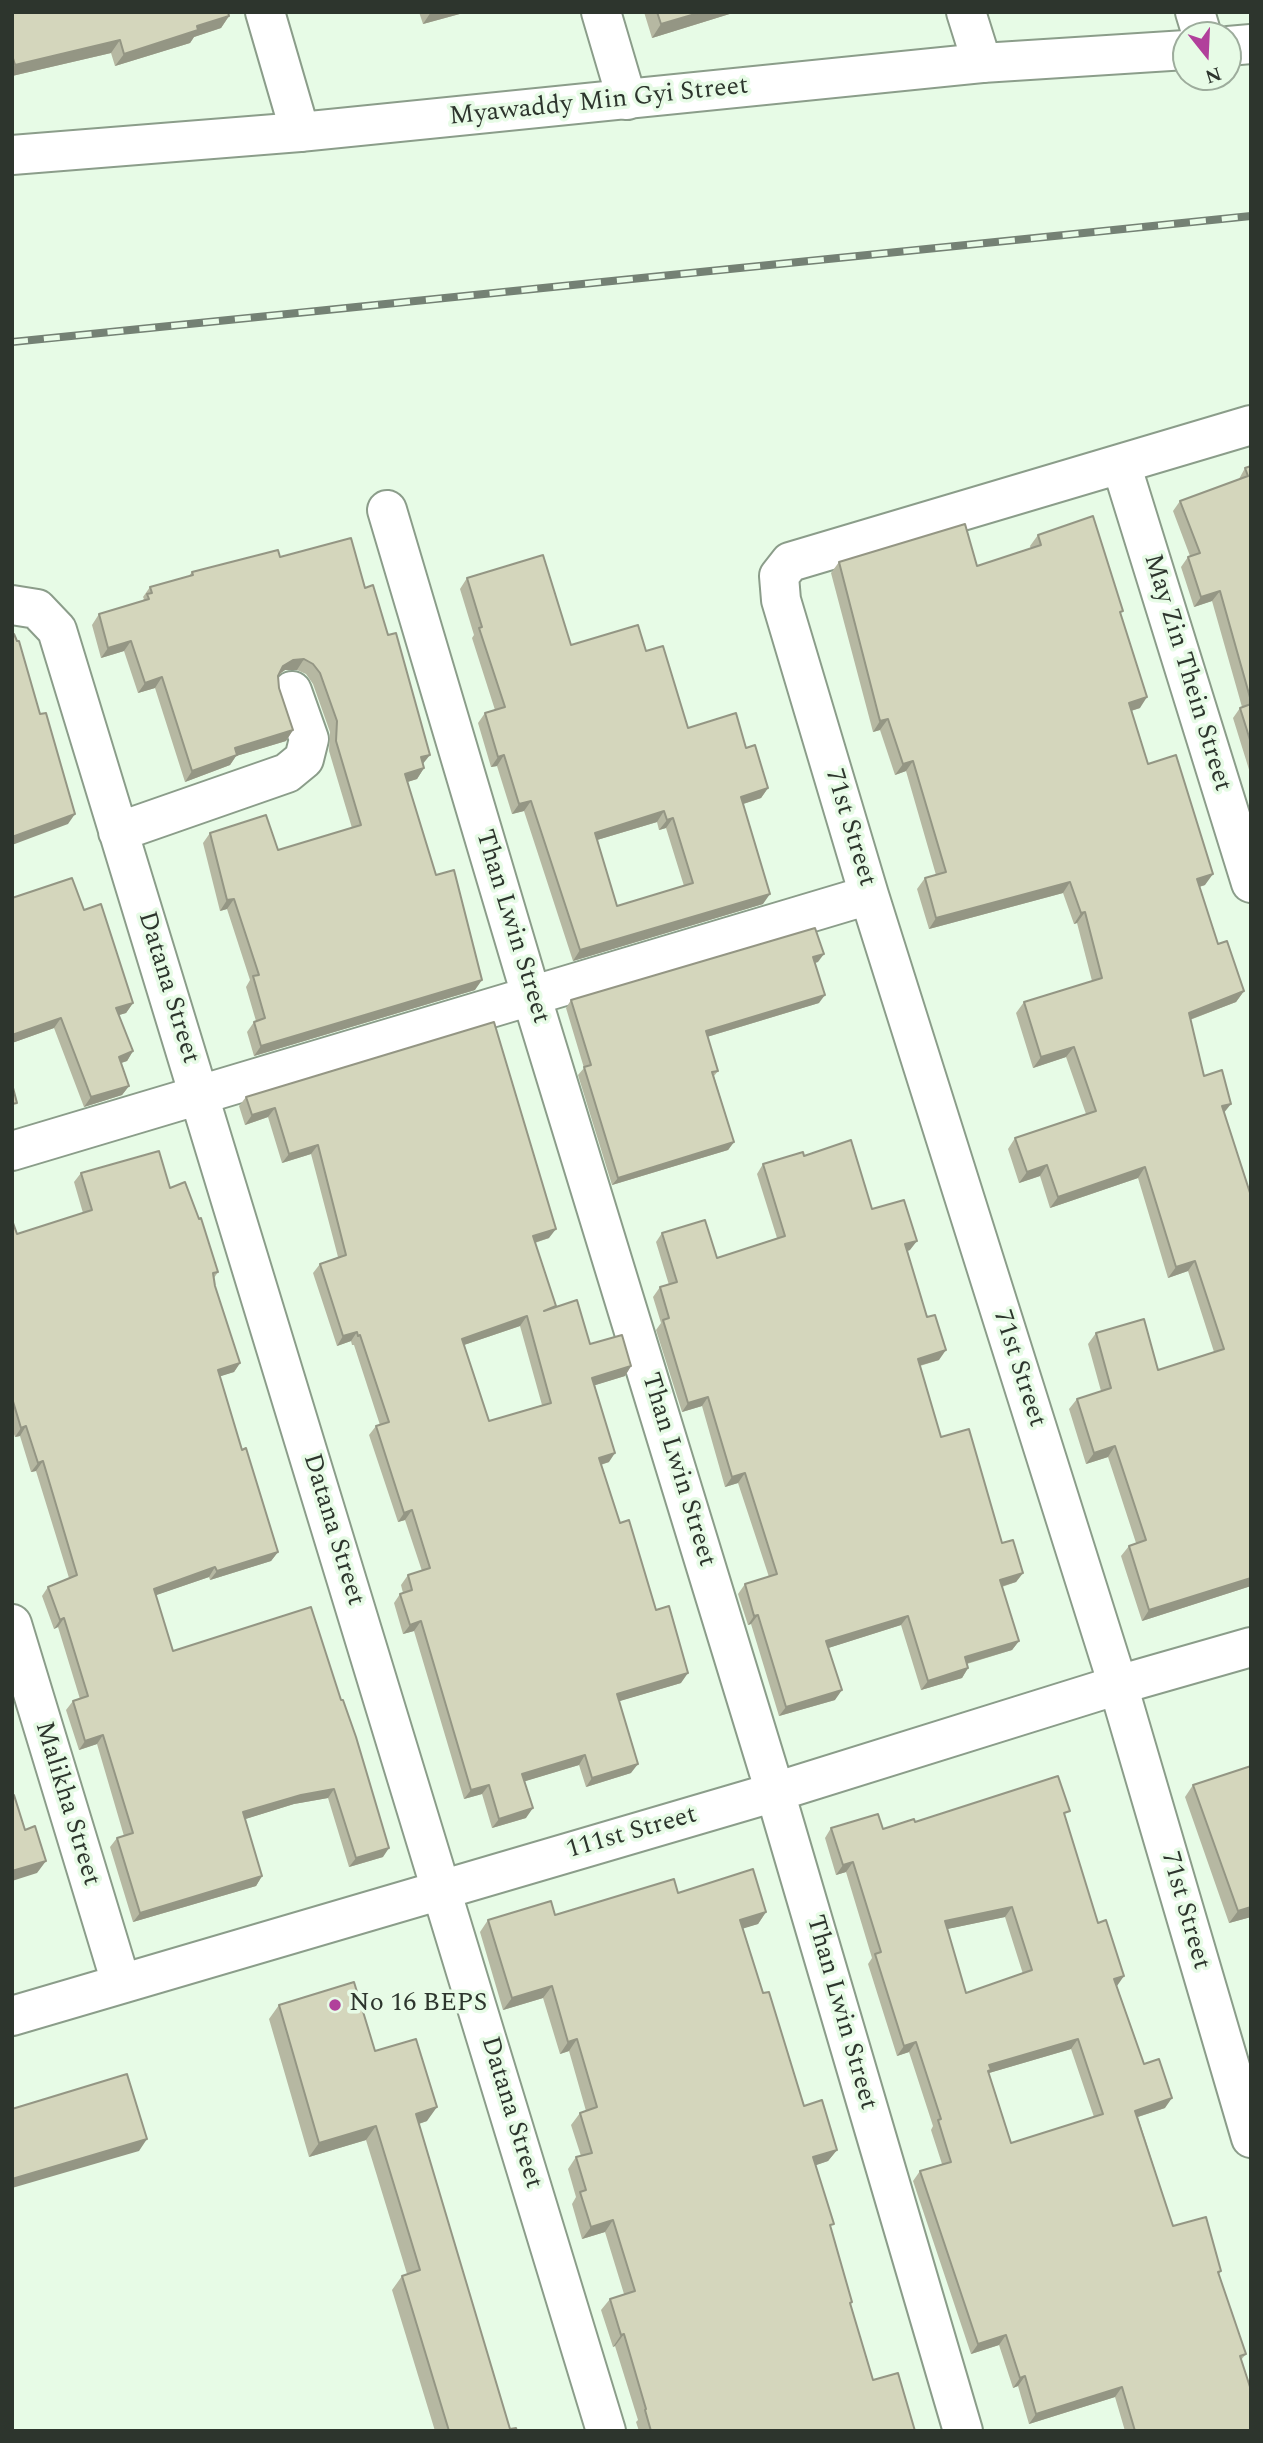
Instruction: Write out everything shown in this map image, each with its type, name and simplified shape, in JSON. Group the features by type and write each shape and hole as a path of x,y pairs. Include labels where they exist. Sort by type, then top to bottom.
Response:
{"street":[{"path":"265,12 300,132"},
{"path":"601,12 627,100"},
{"path":"966,12 982,63"},
{"name":"Myawaddy Min Gyi Street","path":"12,156 300,132 982,63 1172,51"},
{"path":"1121,464 1251,425"},
{"name":"71st Street","path":"1121,464 790,562 779,576 781,600 869,895 1118,1685 1251,2138"},
{"name":"May Zin Thein Street","path":"1121,464 1251,883"},
{"name":"Than Lwin Street","path":"387,510 531,995 775,1792 963,2431"},
{"name":"Datana Street","path":"12,605 37,609 57,630 606,2431"},
{"path":"118,832 287,773 304,759 309,739 292,691"},
{"path":"12,1151 869,895"},
{"name":"Malikha Street","path":"12,1624 121,1983"},
{"name":"111st Street","path":"12,2016 775,1792 1118,1685 1251,1647"}],"building":[{"path":"12,12 228,12 229,16 197,26 198,30 124,54 120,40 15,65 12,55"},
{"path":"657,12 702,12 661,24"},
{"path":"1251,466 1251,701 1220,591 1201,597 1188,557 1200,553 1180,501 1248,476 1245,468"},
{"path":"1093,516 1147,697 1129,703 1148,764 1176,755 1213,874 1197,879 1218,944 1227,941 1244,991 1189,1013 1204,1076 1222,1070 1231,1104 1222,1106 1251,1196 1251,1578 1149,1610 1129,1546 1146,1540 1115,1446 1094,1453 1077,1399 1111,1388 1096,1333 1144,1319 1158,1370 1224,1349 1195,1261 1176,1267 1145,1167 1058,1197 1047,1165 1027,1172 1015,1138 1096,1111 1074,1047 1041,1057 1024,1002 1102,978 1085,912 1081,913 1070,882 936,918 925,878 946,872 913,761 903,764 888,719 880,721 839,562 965,524 977,566 1041,545 1038,535"},
{"path":"351,538 365,588 373,585 388,635 396,633 430,755 421,757 424,768 405,774 436,875 454,870 482,980 261,1046 254,1022 265,1018 253,976 259,975 234,899 227,900 210,833 266,815 278,850 361,825 336,741 337,721 320,673 313,664 304,659 293,660 283,666 278,676 279,688 293,730 235,748 237,755 192,771 162,677 145,683 131,641 108,648 99,614 149,599 147,594 152,593 150,587 193,575 192,572 278,550 280,557"},
{"path":"543,555 571,645 638,625 646,651 663,646 688,728 736,713 746,748 755,745 768,788 741,797 770,894 580,950 531,801 519,804 504,755 498,757 485,713 505,707 479,628 482,627 467,578","holes":["664,811 667,820 673,818 693,883 617,906 595,833"]},
{"path":"12,634 19,641 40,714 46,713 75,814 12,837"},
{"path":"1251,704 1251,743 1240,708"},
{"path":"72,878 84,910 101,904 133,1003 116,1008 133,1051 119,1057 129,1086 91,1097 61,1018 12,1035 12,898"},
{"path":"815,928 824,954 813,957 825,995 706,1031 718,1071 712,1072 734,1142 618,1178 584,1067 591,1065 571,1000"},
{"path":"494,1022 556,1229 533,1236 556,1306 544,1311 577,1300 590,1344 622,1335 631,1366 592,1378 615,1453 599,1458 620,1523 629,1520 656,1610 669,1606 688,1673 617,1694 638,1764 592,1778 585,1755 522,1774 533,1808 499,1819 489,1785 471,1790 421,1621 410,1625 400,1594 412,1590 408,1575 430,1568 412,1510 404,1513 376,1426 389,1422 360,1335 358,1336 357,1332 343,1336 320,1264 346,1255 318,1145 289,1154 275,1108 252,1115 246,1097","holes":["527,1316 551,1403 489,1421 462,1339"]},
{"path":"12,1084 17,1103 12,1104"},
{"path":"851,1140 872,1209 904,1200 917,1241 905,1244 927,1317 935,1315 946,1350 918,1359 941,1437 969,1429 1002,1543 1013,1540 1023,1573 1000,1580 1019,1641 965,1657 968,1668 928,1681 908,1616 826,1641 842,1690 786,1707 758,1615 754,1616 745,1584 777,1574 745,1473 732,1477 708,1397 688,1403 663,1320 669,1318 660,1287 677,1282 662,1233 705,1220 717,1258 785,1236 763,1164 803,1152 804,1156"},
{"path":"159,1151 170,1188 185,1182 199,1219 201,1218 218,1272 213,1273 215,1286 240,1363 218,1370 242,1450 246,1448 278,1552 217,1571 215,1567 154,1589 173,1651 311,1607 356,1737 389,1848 356,1858 334,1789 301,1795 243,1812 262,1876 140,1913 117,1838 133,1833 103,1735 85,1741 73,1701 88,1696 64,1618 60,1620 48,1587 77,1575 43,1461 38,1463 26,1426 21,1428 12,1398 12,1220 17,1234 92,1210 81,1173"},
{"path":"1251,1766 1251,1907 1238,1911 1193,1785"},
{"path":"1058,1776 1070,1811 1064,1813 1098,1923 1106,1920 1124,1976 1114,1979 1144,2064 1159,2059 1172,2098 1135,2111 1173,2226 1206,2217 1221,2271 1218,2272 1246,2354 1240,2356 1251,2390 1251,2431 1135,2431 1122,2387 1036,2414 1025,2376 1020,2378 1006,2335 978,2344 920,2171 951,2162 938,2120 941,2119 916,2042 904,2046 875,1954 881,1952 853,1862 843,1865 831,1828 878,1814 883,1829 914,1819 915,1822","holes":["1012,1907 1032,1970 966,1993 945,1921","1078,2039 1103,2114 1011,2143 988,2071 991,2070 989,2065"]},
{"path":"12,1795 25,1830 35,1826 46,1861 12,1871"},
{"path":"753,1869 766,1912 740,1920 763,1993 769,1992 804,2106 822,2100 837,2150 813,2157 834,2224 830,2225 852,2302 850,2303 873,2380 898,2373 915,2431 651,2431 624,2334 621,2335 610,2299 635,2291 613,2220 591,2227 580,2192 586,2190 576,2157 592,2153 580,2113 597,2107 577,2039 568,2042 552,1986 512,1998 488,1920 551,1901 555,1915 674,1879 678,1893"},
{"path":"354,1982 375,2051 416,2039 437,2107 416,2114 510,2429 516,2428 517,2431 449,2431 402,2276 420,2270 376,2126 319,2143 279,2005"},
{"path":"127,2074 147,2139 12,2179 12,2109"}],"railway":[{"path":"12,342 1251,216"}],"place":[{"name":"No 16 BEPS","path":"335,2005"}]}
